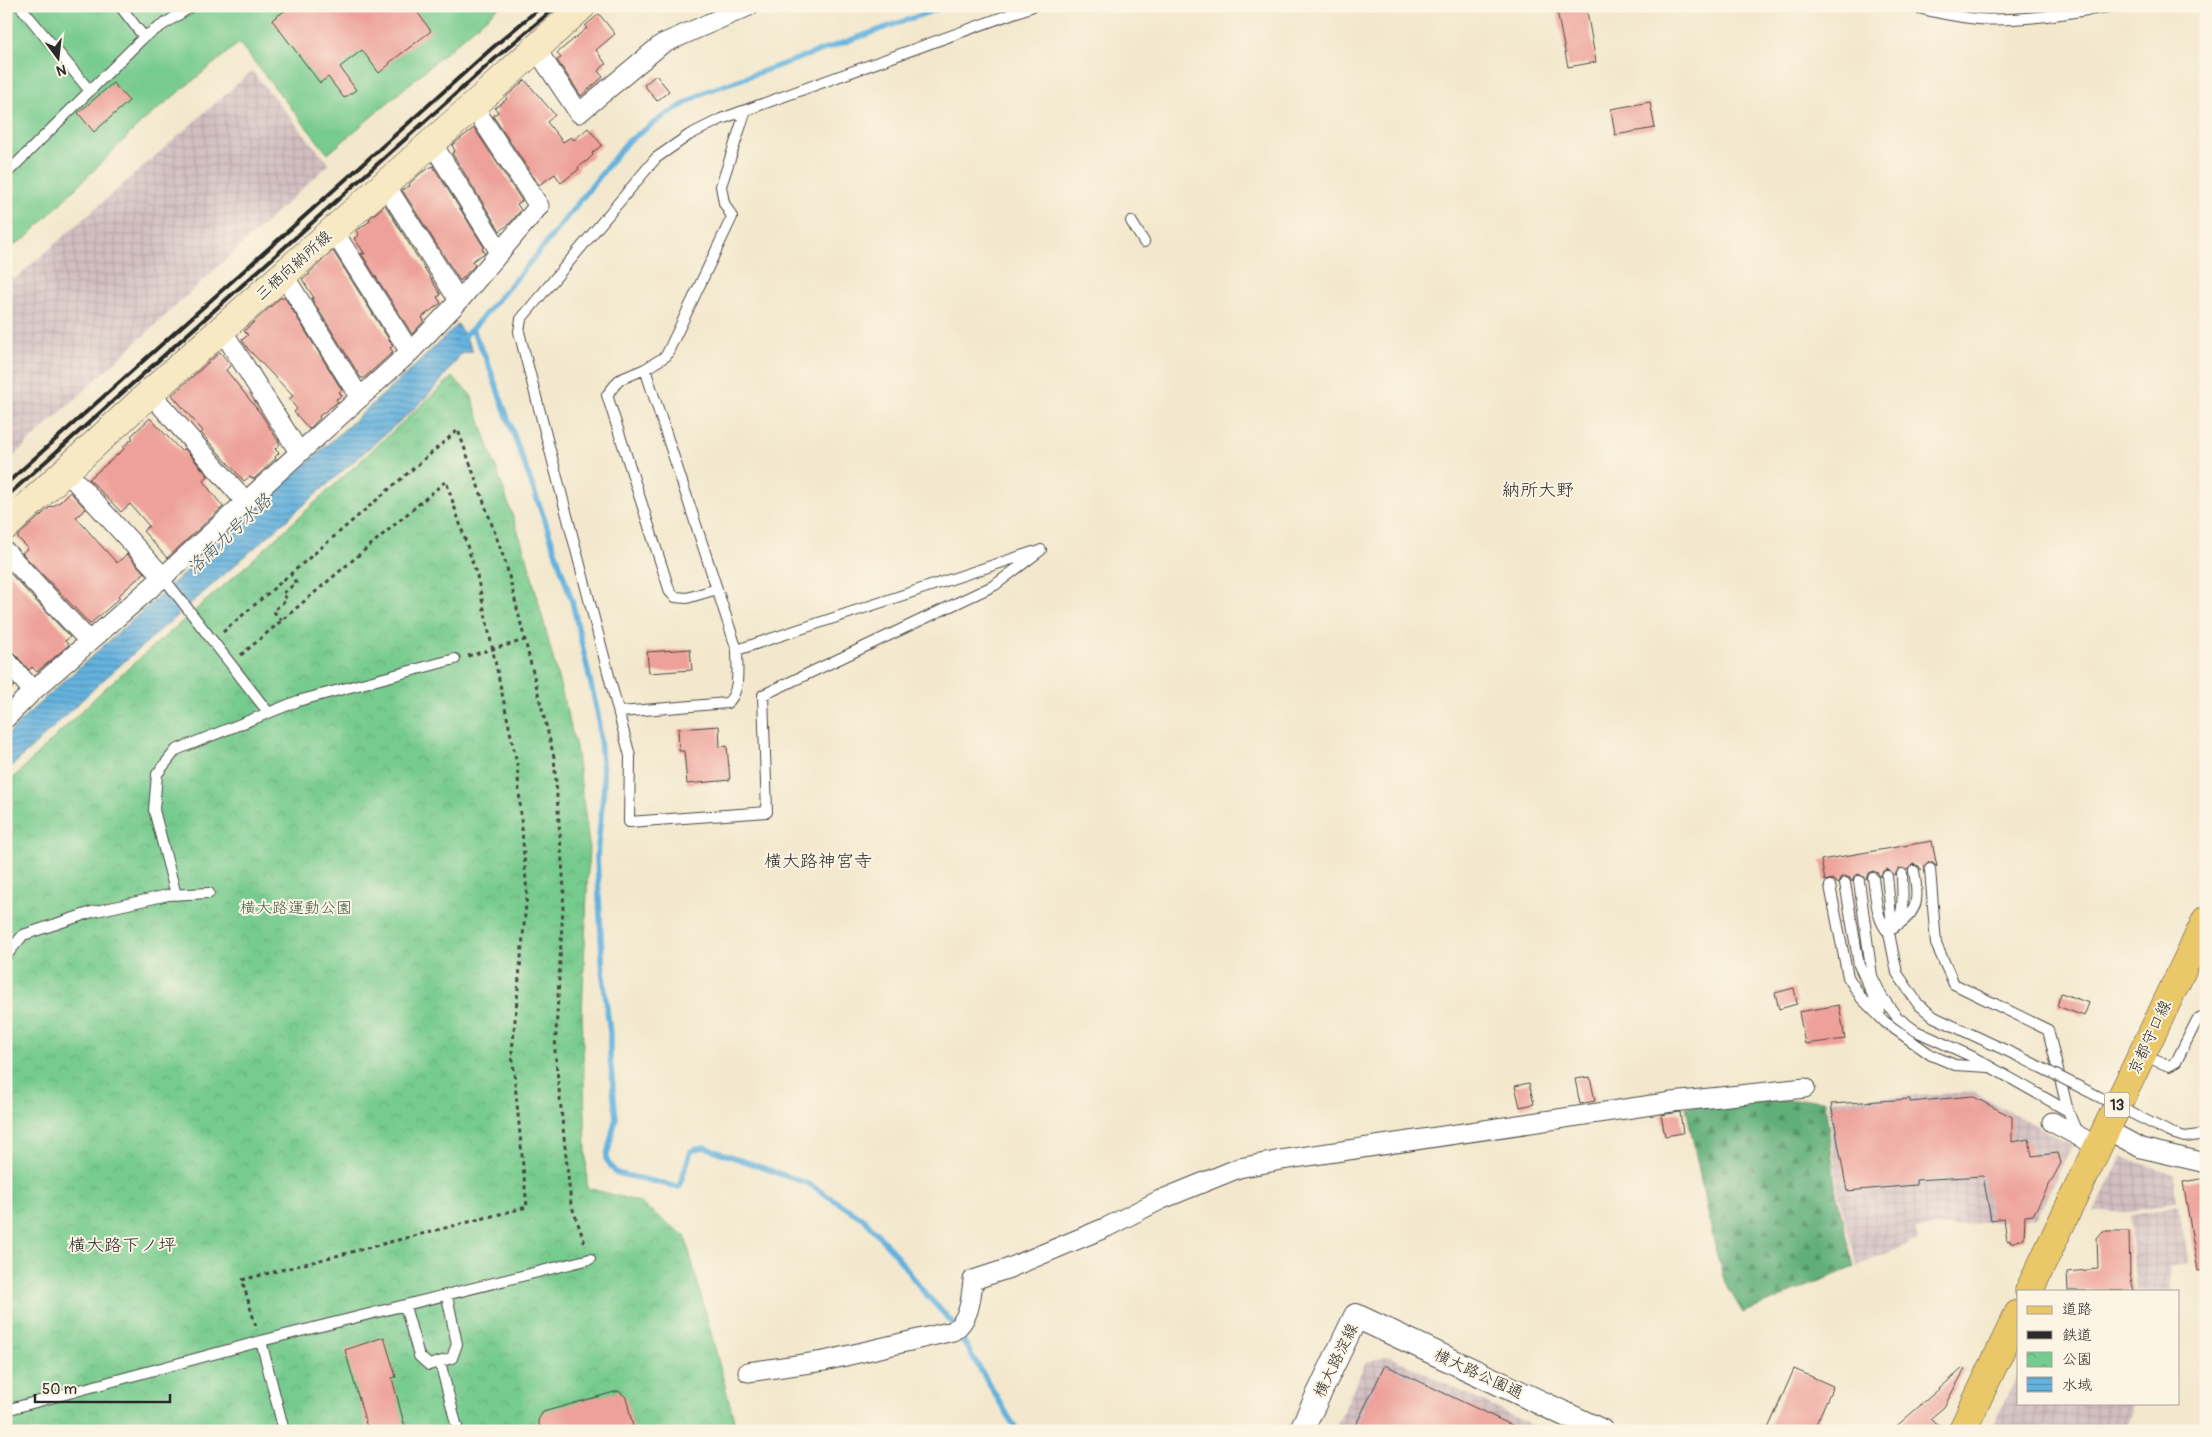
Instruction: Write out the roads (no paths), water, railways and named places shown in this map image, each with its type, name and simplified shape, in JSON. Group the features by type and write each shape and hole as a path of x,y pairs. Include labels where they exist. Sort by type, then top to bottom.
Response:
{"main road":[{"name":"三栖向納所線","path":"6,526 150,393 432,143 582,6"},
{"name":"京都守口線","path":"2029,1290 2094,1138 2152,1059 2203,937"},
{"path":"1962,1431 2017,1316"}],"street":[{"path":"536,49 579,113 662,44 749,6"},
{"path":"6,718 89,641 166,582 299,452 410,352 460,301 539,206 473,106"},
{"path":"432,143 500,252"},
{"path":"385,184 460,301"},
{"path":"333,230 410,352"},
{"path":"282,274 360,398"},
{"path":"222,330 299,452"},
{"path":"150,393 246,502"},
{"path":"66,471 166,582"},
{"path":"6,552 89,641"},
{"path":"6,660 33,691"},
{"path":"748,1372 824,1360 956,1329 967,1314 973,1280 1007,1269 1107,1226 1160,1200 1239,1168 1298,1157 1672,1102 1805,1088"},
{"path":"2052,1122 2094,1138 2206,1163"},
{"name":"横大路淀線","path":"1301,1431 1356,1316"},
{"name":"横大路公園通","path":"1356,1316 1601,1431"}],"lane":[{"path":"20,6 90,91"},
{"path":"120,6 144,37"},
{"path":"6,174 144,37 192,6"},
{"path":"737,650 1041,550 995,585 763,695 767,812 629,822 630,756 519,332 521,319 656,158 689,135 746,110 1033,6"},
{"path":"1911,6 1941,14 1979,19 2014,19 2116,6"},
{"path":"717,589 686,598 675,597 670,592 607,395 619,380 644,369 666,356 732,217 724,203 721,186 746,110"},
{"path":"1131,221 1144,242"},
{"path":"620,712 727,702 733,699 736,692 737,650 644,369"},
{"path":"166,582 268,712"},
{"path":"176,895 154,810 157,774 176,750 298,700 455,659"},
{"path":"1930,868 1936,944 1954,984 2048,1030 2068,1110"},
{"path":"1889,934 1910,917 1915,905 1918,892 1914,871"},
{"path":"1899,924 1902,914 1902,874"},
{"path":"1887,876 1891,916 1889,934 1897,974 1918,1004 1934,1017 2018,1056 2169,1132 2185,1137 2206,1134"},
{"path":"1873,878 1882,926 1889,934"},
{"path":"1859,881 1872,976 1882,997 1897,1017 1916,1031 1973,1057 2068,1110 2094,1138"},
{"path":"1845,883 1859,965 1872,997 1886,1022"},
{"path":"1830,886 1848,977 1862,999 1886,1022 1939,1058 1955,1065 1989,1067"},
{"path":"6,956 24,935 92,912 176,895 208,893"},
{"path":"2152,1059 2169,1066 2176,1062 2197,1020 2206,1016"},
{"path":"6,1410 260,1341 590,1259"},
{"path":"405,1306 419,1356 429,1365 452,1358 457,1344 447,1296"},
{"path":"260,1341 284,1431"},
{"path":"440,1362 458,1431"}],"water":[{"name":"洛南九号水路","path":"458,324 473,351 461,354 436,387 416,407 101,682 6,772 6,736 31,711 415,366"}],"waterway":[{"path":"460,340 472,329 534,258 627,142 664,116 705,92 946,6"},
{"path":"472,329 486,358 572,601 598,715 604,785 597,856 603,976 610,1033 610,1056 616,1118 606,1159 616,1173 679,1187 691,1151 704,1147 809,1184 865,1220 895,1254 923,1291 952,1322 1017,1431"}],"railway":[{"path":"6,484 491,49 542,6"},
{"path":"6,497 498,56 557,6"}],"district":[{"name":"納所大野","path":"1538,490"},
{"name":"横大路神宮寺","path":"818,861"},
{"name":"横大路下ノ坪","path":"122,1245"}],"park label":[{"name":"横大路運動公園","path":"296,907"}]}
